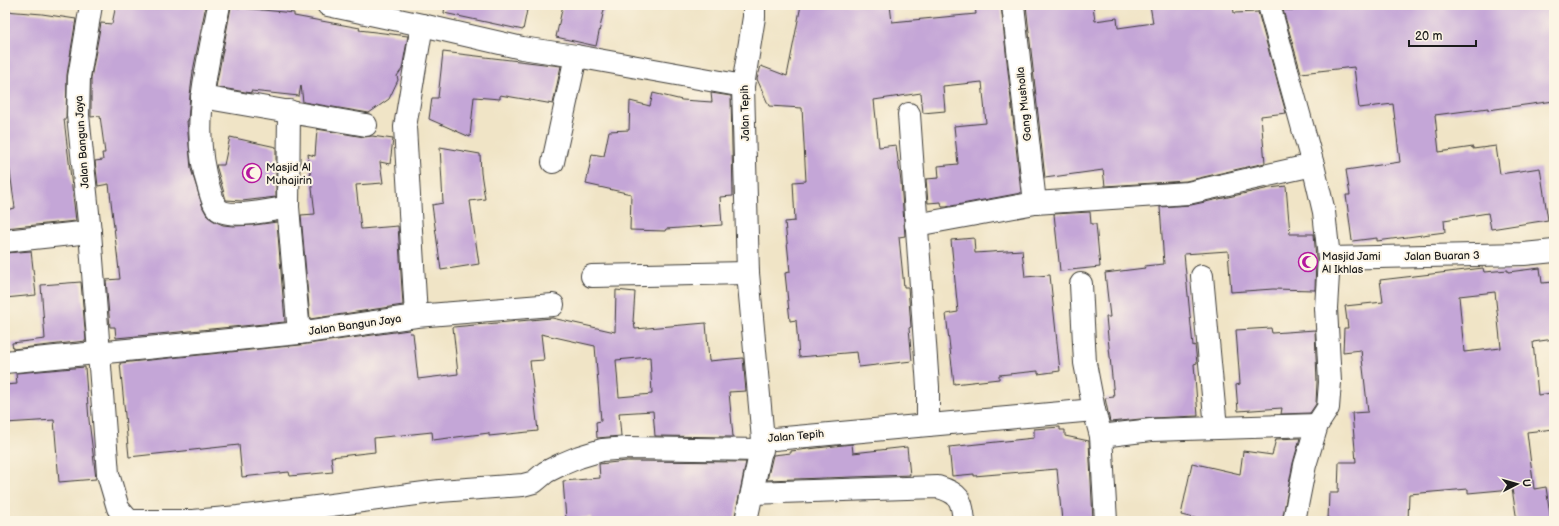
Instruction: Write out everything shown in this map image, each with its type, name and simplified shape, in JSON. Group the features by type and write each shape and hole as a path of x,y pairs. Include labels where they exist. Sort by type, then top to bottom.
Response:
{"street":[{"name":"Jalan Bangun Jaya","path":"91,5 79,78 78,115 100,353 299,333 416,316 405,126 422,24"},
{"path":"219,5 202,97 201,146 205,177 211,195 218,209 235,214 265,212 288,207"},
{"path":"328,5 422,24 522,48 576,56 743,86"},
{"name":"Jalan Tepih","path":"754,5 754,17 743,86 748,273 762,445 928,425 1094,410"},
{"name":"Gang Musholla","path":"1013,5 1035,203"},
{"path":"1269,5 1313,165 1324,212 1329,258 1326,308 1330,382 1329,401 1328,408 1317,425 1305,465 1294,521"},
{"path":"553,162 576,56"},
{"path":"202,97 366,125"},
{"path":"288,112 288,207 299,333"},
{"path":"908,114 928,387 928,425"},
{"path":"916,225 1035,203 1188,193 1313,165"},
{"path":"5,241 90,232"},
{"name":"Jalan Buaran 3","path":"1329,258 1524,254 1554,251"},
{"path":"592,276 748,273"},
{"path":"1202,276 1216,428"},
{"path":"1081,284 1085,362 1094,410 1101,436 1106,521"},
{"path":"416,316 553,305"},
{"path":"5,362 100,353 108,474 118,508 129,521 193,521 238,517 440,491 523,485 534,482 546,472 560,465 602,450 627,448 762,445 746,521"},
{"path":"1101,436 1136,431 1317,425"},
{"path":"752,493 938,487 953,492 960,500 964,521"}],"building":[{"path":"116,5 206,5 193,71 187,121 191,169 203,208 208,217 214,221 223,225 233,226 277,222 285,322 116,338 115,327 110,327 106,280 120,279 109,184 98,186 95,161 103,160 102,153 105,153 100,116 91,117 91,78 101,23 112,24"},
{"path":"445,5 528,5 523,30 444,13"},
{"path":"563,5 605,5 596,46 556,37"},
{"path":"801,5 890,5 892,22 976,14 975,5 1001,5 1021,193 946,207 942,207 941,202 928,203 926,179 939,178 938,166 958,164 954,126 986,123 982,82 943,86 945,111 923,113 921,93 874,100 879,147 896,145 901,182 905,236 899,237 904,287 908,287 911,327 909,328 912,361 859,367 857,352 799,357 796,320 790,321 785,273 790,272 785,222 795,221 793,182 806,181 802,108 769,106 757,79 761,66 787,76"},
{"path":"1026,5 1093,5 1095,21 1117,18 1118,28 1153,23 1150,5 1233,5 1234,13 1258,12 1286,113 1261,116 1265,163 1186,181 1105,186 1103,170 1045,178"},
{"path":"1292,5 1554,5 1554,101 1488,110 1488,108 1435,115 1439,152 1473,147 1473,149 1496,146 1500,174 1540,168 1548,220 1491,229 1488,213 1444,220 1445,232 1377,241 1377,238 1352,241 1346,195 1350,195 1346,170 1400,162 1393,104 1359,108 1354,67 1301,73 1283,10 1293,10"},
{"path":"231,7 294,13 294,16 360,28 359,30 408,36 402,69 397,76 398,80 389,99 369,113 303,102 301,85 299,96 251,91 251,93 216,87"},
{"path":"5,11 76,19 67,75 66,119 64,119 76,221 5,228 5,210 15,208 9,165 5,166"},
{"path":"443,52 561,66 553,104 500,95 500,99 474,97 470,137 429,119 432,98 438,98"},
{"path":"653,93 682,100 712,102 711,93 731,96 733,196 720,197 722,225 666,229 665,231 630,230 631,194 586,184 592,154 604,156 609,131 629,130 630,101 650,106"},
{"path":"317,129 364,137 372,136 393,139 390,164 380,162 383,183 356,185 361,229 398,226 403,305 310,319 301,215 315,214 308,154 315,156"},
{"name":"Masjid Al Muhajirin","path":"230,137 276,147 276,197 242,201 226,200 216,165 224,165"},
{"path":"440,147 480,154 485,199 470,201 479,264 441,270 432,205 443,203"},
{"path":"1286,186 1290,234 1314,234 1316,258 1315,290 1273,289 1231,292 1228,251 1184,254 1193,346 1195,345 1197,363 1194,364 1198,416 1151,418 1110,422 1105,398 1114,397 1106,317 1110,317 1105,273 1164,264 1160,207 1191,205"},
{"path":"1090,212 1091,224 1096,224 1100,267 1060,271 1054,214"},
{"path":"974,238 975,253 1022,250 1025,277 1050,275 1060,371 1038,374 1038,371 999,375 999,379 954,384 946,314 958,312 951,240"},
{"path":"31,251 36,295 5,298 5,253"},
{"path":"1483,268 1484,272 1508,270 1508,272 1540,268 1542,283 1554,282 1554,339 1533,342 1538,395 1551,393 1554,429 1527,432 1534,489 1546,487 1551,521 1517,521 1512,489 1468,493 1468,489 1409,494 1408,521 1328,520 1329,493 1338,493 1339,462 1356,462 1352,413 1368,412 1361,350 1343,352 1344,328 1348,328 1345,306 1383,302 1380,280","holes":["1495,292 1501,348 1464,352 1459,296"]},
{"path":"81,282 86,341 13,349 12,343 45,339 41,285"},
{"path":"616,290 635,292 633,322 635,329 706,323 709,361 743,358 746,391 729,392 733,437 655,436 653,411 619,413 621,436 597,438 596,422 601,421 595,346 541,334 544,360 530,361 538,431 489,436 489,433 433,440 432,432 374,438 375,452 331,457 333,472 290,476 289,472 242,477 239,445 129,457 120,363 300,345 409,330 410,333 413,333 418,379 458,374 453,327 552,318 615,332","holes":["650,357 652,394 619,397 616,360"]},
{"path":"1271,328 1272,333 1315,330 1317,382 1316,404 1310,413 1281,414 1282,408 1238,411 1236,385 1240,384 1236,330"},
{"path":"85,367 96,479 59,482 54,420 5,423 5,385 17,384 16,373"},
{"path":"1060,427 1060,430 1065,430 1065,436 1089,441 1093,521 1062,521 1057,469 974,476 974,474 952,476 949,447 1034,438 1034,429"},
{"path":"1300,438 1293,463 1282,521 1207,521 1181,515 1192,463 1240,474 1243,451 1272,455 1276,439"},
{"path":"852,444 853,453 907,447 910,475 767,480 773,455 791,453 791,451"},
{"path":"627,461 746,462 734,521 591,521 591,517 566,519 563,481 600,478 599,464"}],"place":[{"name":"Masjid Al Muhajirin","path":"252,173"},
{"name":"Masjid Jami Al Ikhlas","path":"1308,262"}]}
